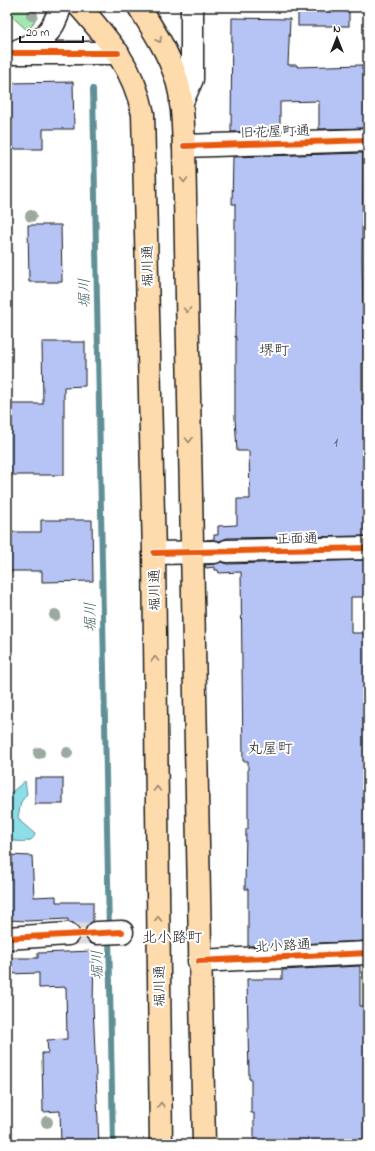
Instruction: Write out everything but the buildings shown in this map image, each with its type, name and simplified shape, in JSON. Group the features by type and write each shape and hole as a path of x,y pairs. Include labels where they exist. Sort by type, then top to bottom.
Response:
{"highway":[{"name":"堀川通","path":"80,7 118,53 134,83 142,114 154,553 161,1144"},
{"path":"139,7 159,38 168,58 176,79 182,104 204,1144"}],"street":[{"path":"10,53 33,44 49,33 58,16 60,7"},
{"path":"182,104 192,79 192,7"},
{"path":"10,53 118,53"},
{"name":"旧花屋町通","path":"184,146 368,140"},
{"name":"正面通","path":"154,553 368,548"},
{"path":"97,933 122,932"},
{"path":"7,938 68,934"},
{"name":"北小路通","path":"199,961 368,953"}],"green space":[{"path":"7,7 35,7 35,20 28,31 7,12"}],"water":[{"path":"25,781 27,794 21,802 18,817 21,822 35,834 31,840 28,841 7,840 7,796"}],"waterway":[{"name":"堀川","path":"93,89 113,1144"}],"tunnel":[{"path":"68,934 97,933"}],"cycle path":[{"path":"7,53 118,53"},
{"path":"184,146 368,140"},
{"path":"154,553 368,548"},
{"path":"7,938 122,932"},
{"path":"199,961 368,953"}],"district":[{"name":"堺町","path":"274,350"},
{"name":"丸屋町","path":"270,748"},
{"name":"北小路町","path":"172,937"}]}
